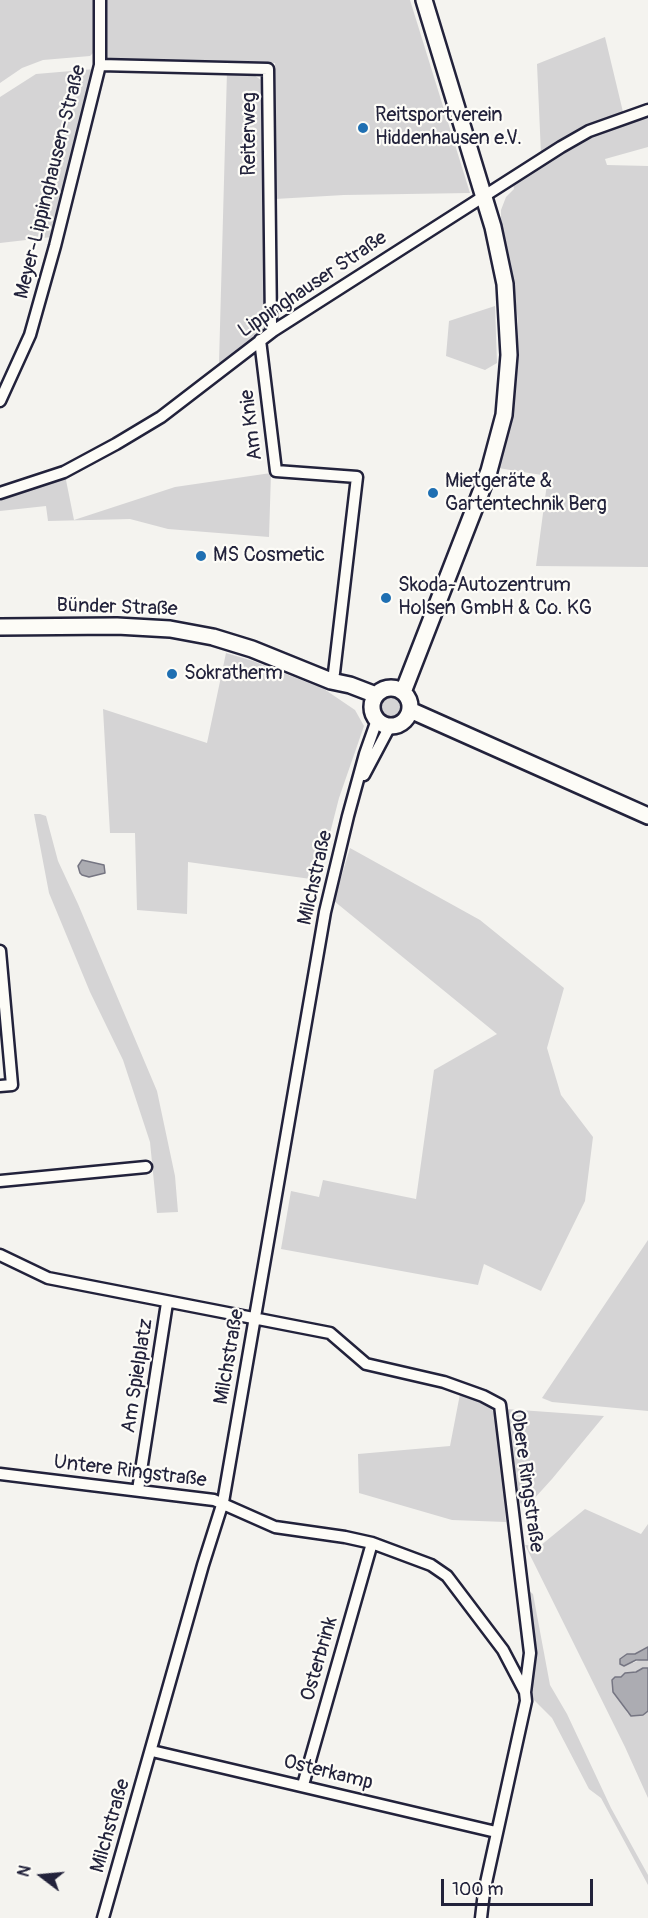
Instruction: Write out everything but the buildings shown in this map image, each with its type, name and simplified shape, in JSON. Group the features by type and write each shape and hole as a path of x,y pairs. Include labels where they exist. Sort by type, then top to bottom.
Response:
{"street":[{"name":"Meyer-Lippinghausen-Straße","path":"0,401 30,335 55,246 100,65 100,0"},
{"path":"396,690 431,617 489,471 505,404 509,355 505,284 493,227 424,0"},
{"name":"Reiterweg","path":"100,65 268,69 270,302 273,331"},
{"name":"Lippinghauser Straße","path":"0,493 64,472 116,444 161,417 260,340 376,263 589,131 648,110"},
{"name":"Am Knie","path":"260,340 276,471 357,477 334,673 331,681"},
{"name":"Bünder Straße","path":"0,627 117,626 170,629 213,637 252,649 331,681 350,685 378,712"},
{"path":"385,689 396,690 409,700 407,715 396,726 378,712 385,689"},
{"name":"Milchstraße","path":"103,1918 223,1502 325,912 365,754 378,712"},
{"path":"407,715 648,816"},
{"path":"0,951 12,1085 0,1086"},
{"path":"0,1181 146,1167"},
{"name":"Obere Ringstraße","path":"0,1255 48,1278 330,1333 366,1364 444,1382 483,1396 500,1405 530,1653 525,1692"},
{"name":"Am Spielplatz","path":"138,1490 167,1303"},
{"name":"Untere Ringstraße","path":"0,1474 223,1502 275,1527 372,1543 431,1565 447,1576 503,1650 525,1692"},
{"name":"Osterbrink","path":"303,1785 372,1543"},
{"path":"481,1918 496,1832 526,1701 525,1692"},
{"name":"Osterkamp","path":"152,1751 496,1832"}],"shaded area":[{"path":"0,0 96,0 95,51 90,56 43,60 22,68 0,83"},
{"name":"Reitsportverein Hiddenhausen e.V.","path":"104,0 410,0 470,193 344,195 275,199 275,63 197,64 106,59 103,55"},
{"path":"605,37 623,112 560,140 541,154 537,64"},
{"path":"95,69 52,237 0,243 0,97 36,74"},
{"path":"227,71 251,73 261,80 265,330 219,363"},
{"path":"648,115 648,147 605,159 607,165 648,166 648,567 536,566 548,476 498,468 514,408 518,322 501,210 506,197 514,189 513,184 543,164 589,136"},
{"path":"495,306 497,363 485,370 446,356 449,321"},
{"path":"271,473 269,537 168,529 130,519 48,521 46,506 0,511 0,497 65,475 74,520 175,487"},
{"path":"226,653 253,661 324,689 355,710 364,726 339,798 318,880 188,862 187,914 137,910 135,833 110,833 103,709 207,743"},
{"path":"387,696 395,696 402,703 402,711 395,718 387,718 380,711 380,703"},
{"path":"34,814 46,816 58,861 157,1091 175,1176 178,1212 157,1213 150,1142 123,1060 90,992 49,893"},
{"path":"350,848 480,920 564,988 547,1048 561,1095 593,1137 585,1201 541,1291 484,1264 478,1285 281,1249 291,1191 319,1197 323,1180 416,1199 434,1070 497,1034 334,901"},
{"path":"82,860 104,865 105,873 89,877 82,875 78,866"},
{"path":"648,1240 648,1411 552,1402 542,1398"},
{"path":"460,1394 478,1399 490,1407 498,1418 506,1522 452,1520 359,1493 358,1454 450,1446"},
{"path":"506,1409 604,1416 552,1479 532,1501 525,1505 520,1503"},
{"path":"585,1509 641,1534 648,1524 648,1647 635,1654 633,1663 642,1659 648,1660 648,1668 625,1673 625,1709 628,1714 643,1715 648,1711 648,1798 525,1545 540,1546"},
{"path":"529,1591 533,1594 550,1685 567,1714 611,1808 648,1875 648,1885 601,1798 589,1789 552,1718 529,1695"},
{"path":"648,1647 648,1660 636,1660 624,1666 620,1664 620,1659 627,1654 635,1654"},
{"path":"648,1668 648,1711 643,1715 631,1716 613,1692 612,1680 625,1673 636,1672"}],"place":[{"name":"Reitsportverein Hiddenhausen e.V.","path":"363,128"},
{"name":"Mietgeräte & Gartentechnik Berg","path":"433,493"},
{"name":"MS Cosmetic","path":"201,556"},
{"name":"Skoda-Autozentrum Holsen GmbH & Co. KG","path":"386,598"},
{"name":"Sokratherm","path":"172,674"}]}
